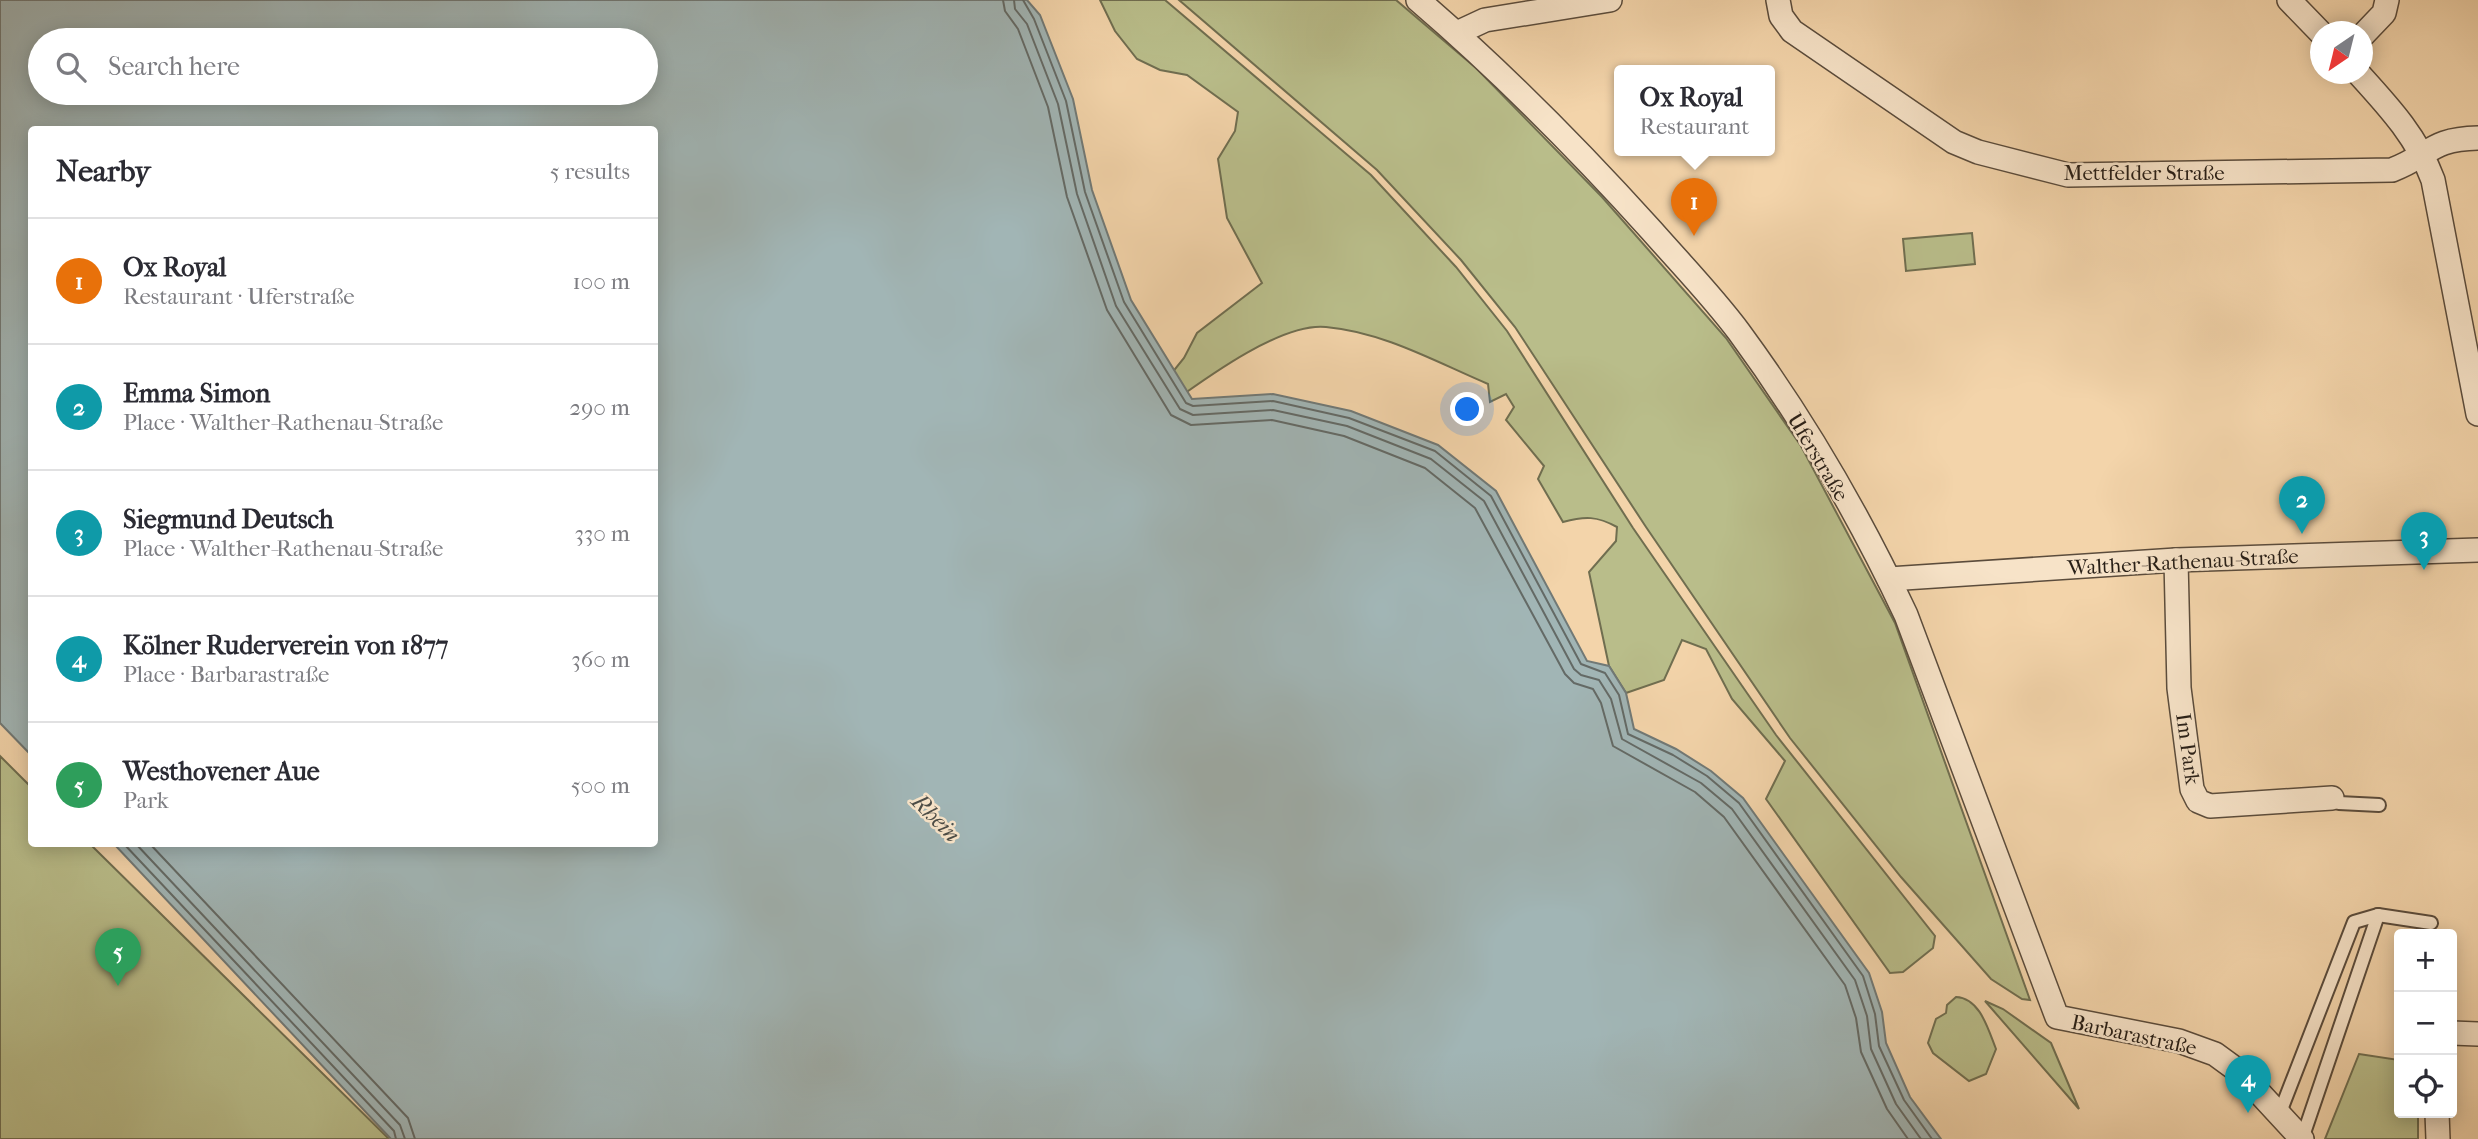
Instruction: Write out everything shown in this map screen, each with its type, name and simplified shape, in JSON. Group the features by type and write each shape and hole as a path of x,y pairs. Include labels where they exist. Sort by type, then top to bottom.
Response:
{"street":[{"name":"Uferstraße","path":"1418,0 1457,33 1575,146 1738,331 1809,438 1889,579 1906,615 2057,1017"},
{"path":"1457,33 1485,20 1610,0"},
{"name":"Mettfelder Straße","path":"1778,0 1781,16 1792,31 1954,142 1978,152 2054,173 2392,170 2434,144 2453,138 2478,138"},
{"path":"2289,0 2310,22"},
{"path":"2373,24 2384,13 2387,0"},
{"path":"2368,84 2406,127 2423,153 2433,180 2478,414"},
{"name":"Walther-Rathenau-Straße","path":"1889,579 2176,560 2478,550"},
{"name":"Im Park","path":"2176,560 2179,688 2192,789 2198,801 2210,806 2332,798"},
{"name":"Barbarastraße","path":"2057,1017 2179,1041 2215,1054 2241,1073 2302,1139"},
{"path":"2457,1033 2478,1034"},
{"path":"2437,1118 2438,1139"}],"lane":[{"path":"2332,798 2339,803 2379,806"},
{"path":"2302,1139 2378,915"},
{"path":"2279,1115 2354,922 2378,915 2431,923"}],"green space":[{"path":"1100,0 1165,0 1371,175 1456,267 1507,331 1633,528 1776,735 1935,936 1933,948 1903,972 1890,973 1766,799 1785,761 1732,699 1706,649 1682,640 1664,680 1626,693 1609,666 1589,572 1616,541 1617,527 1591,518 1563,522 1538,479 1544,466 1506,420 1514,407 1506,394 1490,402 1488,384 1389,341 1326,327 1307,328 1263,344 1217,371 1160,411 1163,384 1184,358 1197,333 1262,283 1227,218 1218,159 1235,131 1238,112 1187,75 1160,70 1137,59 1115,31"},
{"path":"1179,0 1396,0 1476,68 1602,197 1726,338 1801,446 1895,623 2030,1000 2022,999 1991,979 1901,877 1790,738 1646,527 1515,327 1461,260 1377,170"},
{"path":"1972,233 1975,264 1906,271 1903,239"},
{"path":"0,756 28,784 28,847 93,847 389,1139 0,1139"},
{"path":"1956,997 1971,1003 1977,1009 1996,1049 1986,1074 1969,1081 1933,1053 1928,1043 1936,1019 1946,1013 1947,1005"},
{"path":"1985,1001 2003,1009 2051,1043 2079,1109"},
{"path":"2359,1054 2394,1059 2394,1118 2418,1118 2418,1139 2325,1139"}],"water":[{"name":"Rhein","path":"0,0 1027,0 1040,15 1073,99 1092,190 1131,300 1192,399 1273,394 1351,411 1438,445 1496,491 1587,661 1609,666 1626,693 1634,729 1676,749 1711,771 1743,798 1869,973 1882,1012 1886,1043 1910,1097 1941,1139 391,1139 117,847 658,847 658,126 28,126 28,752 0,723"}],"place":[{"name":"Ox Royal","path":"1694,236"},
{"name":"Emma Simon","path":"2302,534"},
{"name":"Siegmund Deutsch","path":"2424,570"},
{"name":"Westhovener Aue","path":"118,986"},
{"name":"Kölner Ruderverein von 1877","path":"2248,1113"}]}
